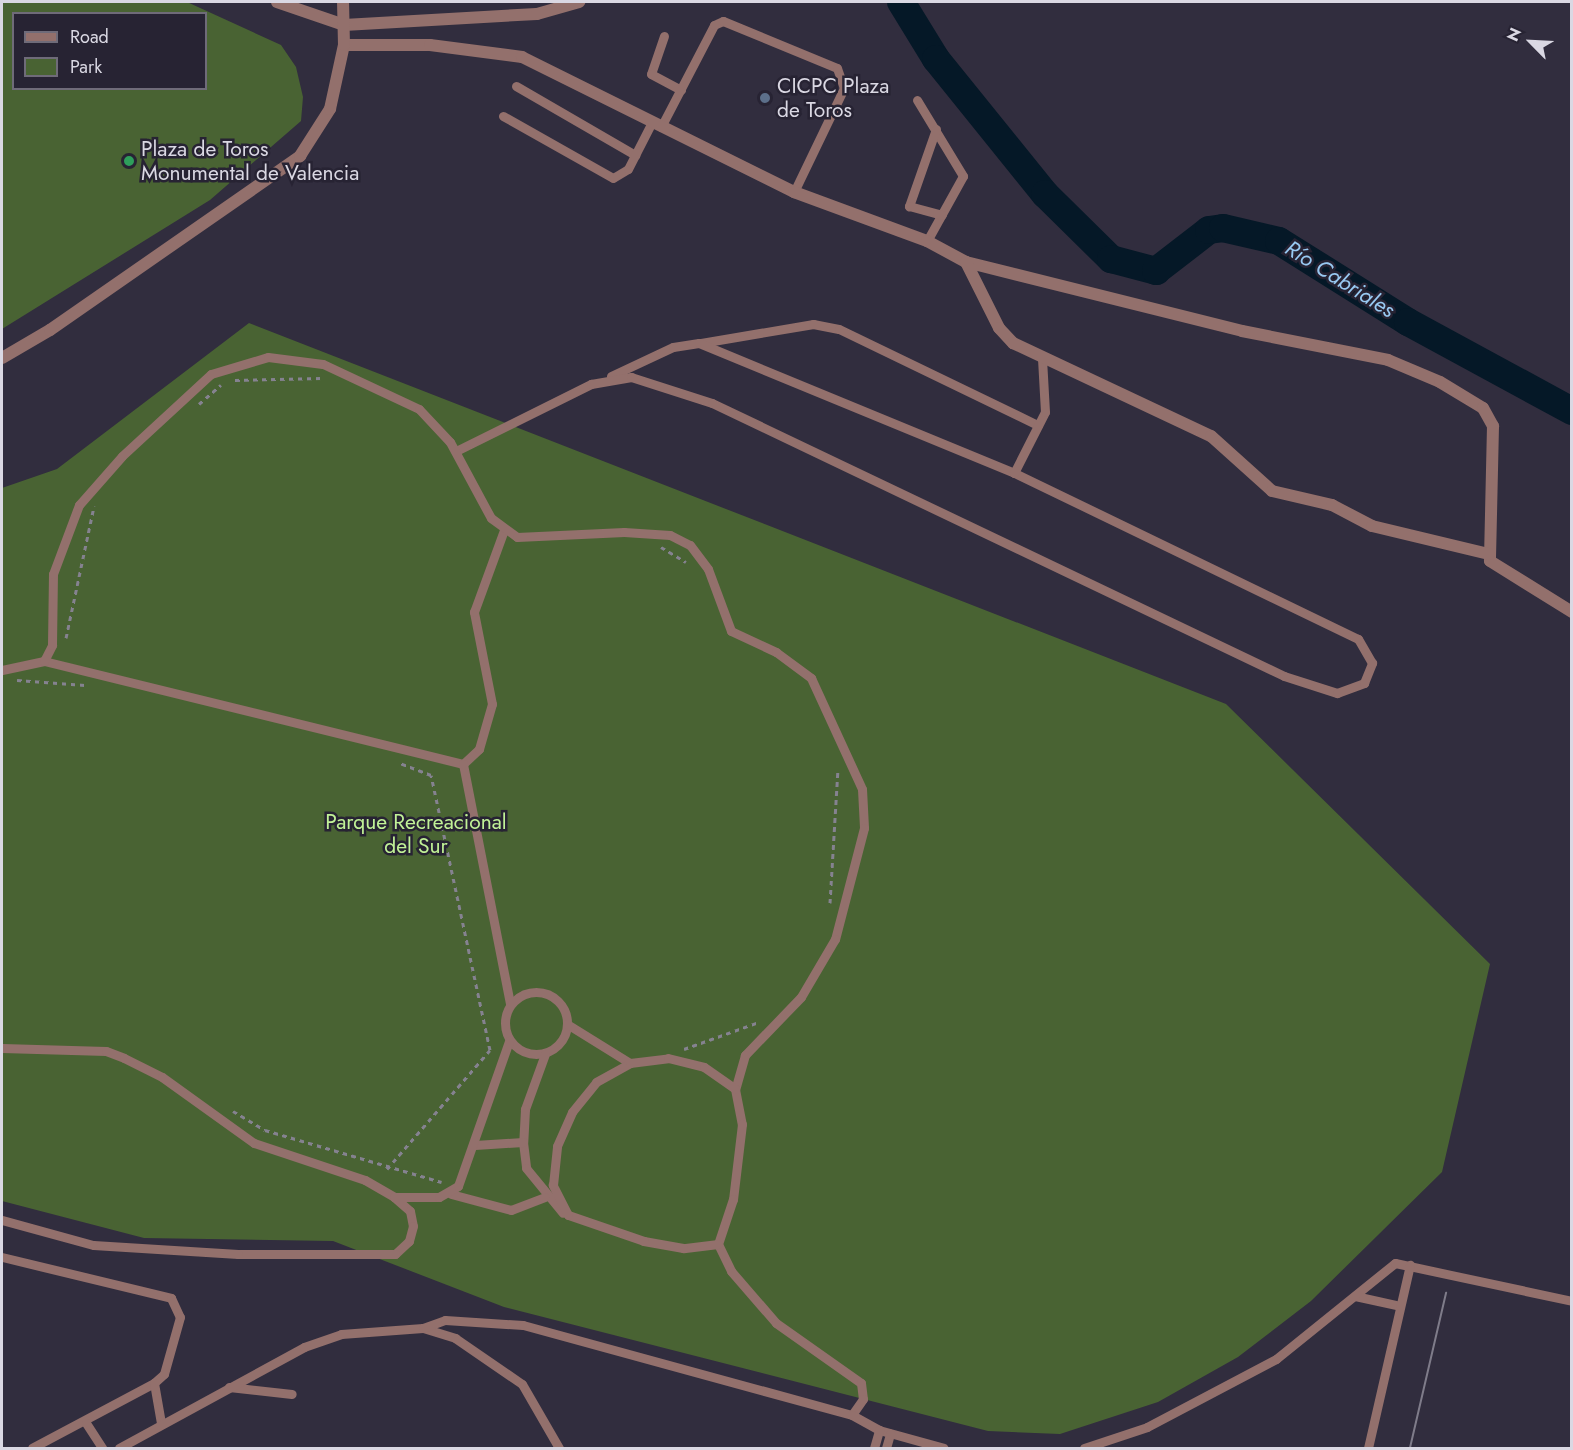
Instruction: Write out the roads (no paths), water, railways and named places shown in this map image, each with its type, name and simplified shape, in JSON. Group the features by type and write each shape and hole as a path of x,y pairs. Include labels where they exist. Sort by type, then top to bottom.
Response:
{"street":[{"path":"277,2 344,25 537,14 579,2"},
{"path":"2,358 50,330 300,156 330,109 344,45 343,2"},
{"path":"344,45 430,45 522,57 794,192 927,241 966,262 1242,331 1388,360 1465,394 1493,426 1489,554 1493,566 1572,612"},
{"path":"966,262 999,328 1013,343 1211,436 1272,491 1332,505 1371,526 1489,554"}],"lane":[{"path":"503,116 603,176 620,175 681,90 714,25 723,21 837,68 844,88 794,192"},
{"path":"664,36 651,74 681,90"},
{"path":"516,86 635,155"},
{"path":"917,100 963,176 927,241"},
{"path":"936,129 909,206 942,215"},
{"path":"456,451 673,347 813,324 839,329 1038,425"},
{"path":"609,377 631,377 712,403 1284,676 1337,693 1364,684 1372,663 1358,639 1014,473 699,343"},
{"path":"44,661 52,645 53,574 79,505 122,456 211,374 268,357 322,364 419,409 456,451 491,518 504,530 517,537 586,531 670,535 690,545 708,569 731,631 776,652 811,678 862,789 864,828 835,939 801,997 746,1055 735,1089 741,1135 733,1199 718,1244 731,1271 776,1323 861,1383 862,1399 852,1415"},
{"path":"1014,473 1038,425 1046,386 1042,358"},
{"path":"462,764 479,749 492,704 474,612 504,530"},
{"path":"2,670 44,661 462,764"},
{"path":"451,1194 476,1145 509,1041 504,1023 510,1004 462,764"},
{"path":"509,1041 525,1053 544,1054 561,1043 567,1024 562,1005 546,993 526,993 510,1004"},
{"path":"567,1024 630,1063"},
{"path":"2,1048 105,1052 124,1058 162,1077 254,1143 365,1180 394,1197 410,1211 413,1226 409,1240 395,1254 238,1254 93,1245 2,1220"},
{"path":"544,1054 525,1109 523,1142 526,1168 545,1197 568,1215 644,1242 683,1248 718,1244"},
{"path":"568,1215 553,1185 556,1146 572,1112 596,1082 630,1063 668,1058 704,1067 735,1089"},
{"path":"476,1145 523,1142"},
{"path":"394,1197 451,1194 511,1210 545,1197"},
{"path":"2,1257 171,1298 180,1317 164,1374 154,1383 86,1423 32,1449"},
{"path":"1368,1449 1410,1265"},
{"path":"1084,1449 1208,1399 1276,1359 1355,1296 1382,1268 1410,1265 1572,1301"},
{"path":"1355,1296 1400,1306"},
{"path":"118,1449 228,1387 341,1334 423,1328 445,1320 523,1325 852,1415 879,1430 944,1449"},
{"path":"423,1328 455,1338 522,1384 560,1449"},
{"path":"154,1383 161,1424"},
{"path":"228,1387 292,1394"},
{"path":"86,1423 102,1449"},
{"path":"874,1449 879,1430"},
{"path":"886,1449 890,1434"}],"waterway":[{"name":"Río Cabriales","path":"901,2 936,59 1045,194 1111,259 1156,271 1209,230 1223,228 1279,241 1408,322 1572,411"}],"tram line":[{"path":"1410,1448 1446,1293"}],"place":[{"name":"CICPC Plaza de Toros","path":"765,98"},
{"name":"Plaza de Toros Monumental de Valencia","path":"129,161"}],"park label":[{"name":"Parque Recreacional del Sur","path":"416,834"}]}
